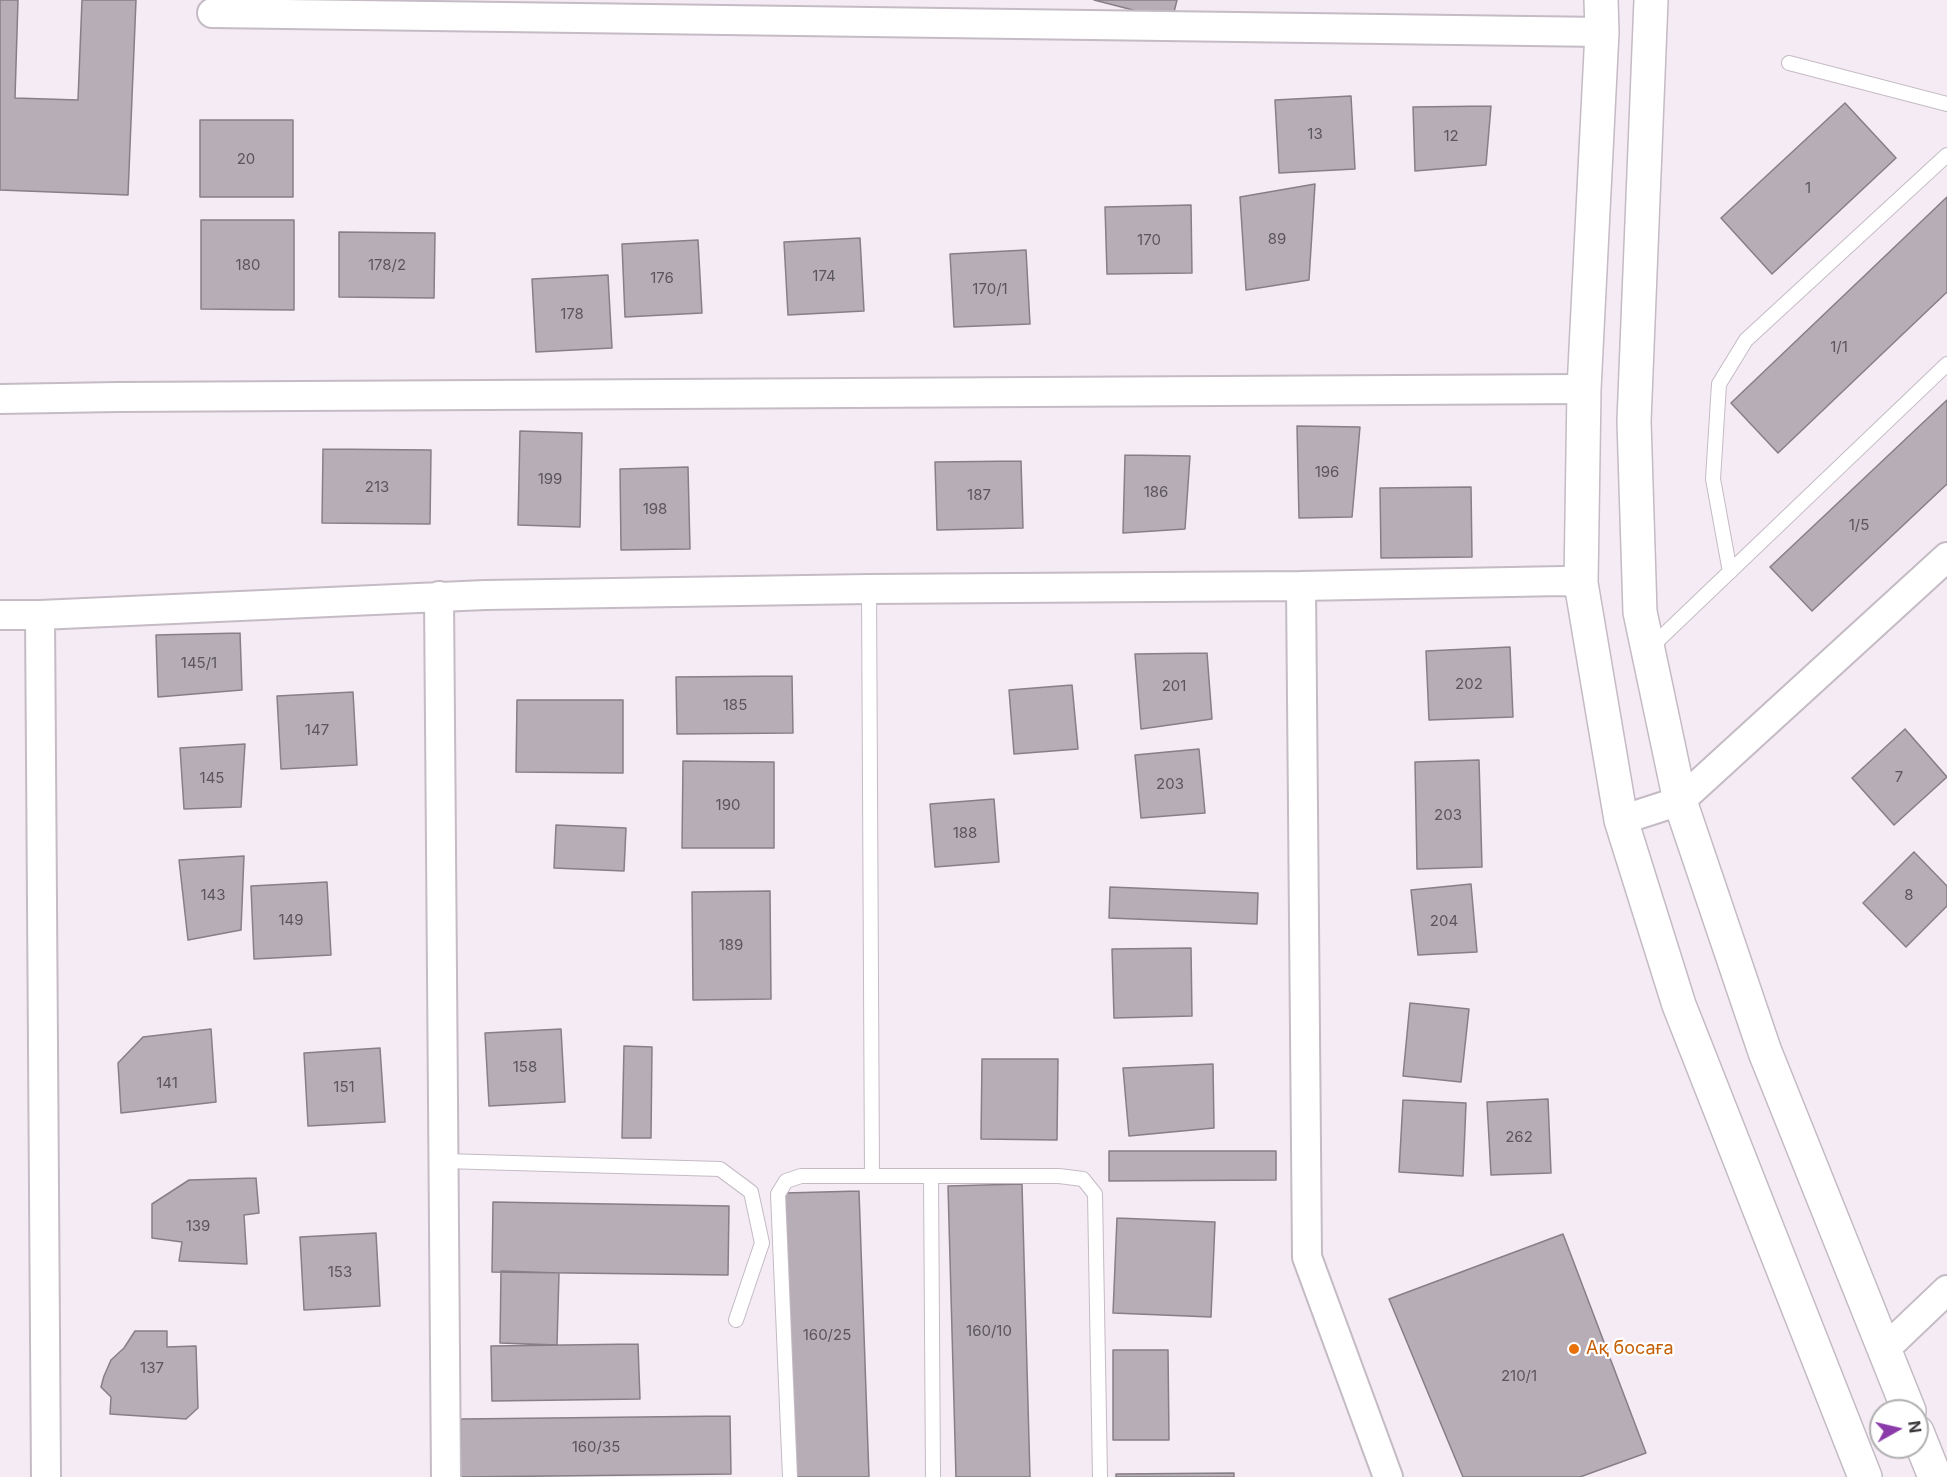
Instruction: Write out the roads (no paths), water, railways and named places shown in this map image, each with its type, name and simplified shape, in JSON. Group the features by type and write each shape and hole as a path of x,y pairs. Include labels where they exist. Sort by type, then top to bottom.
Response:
{"main road":[{"path":"1651,0 1634,421 1640,612 1680,801 1765,1052 1904,1399"},
{"path":"1599,9 1584,389 1581,583 1622,820 1679,1005 1865,1477"},
{"path":"1928,1459 1935,1477"}],"street":[{"path":"212,13 1599,9"},
{"path":"0,399 1584,389"},
{"path":"1622,820 1680,801 1947,557"},
{"path":"0,615 439,596 1563,581 1581,583"},
{"path":"1301,586 1307,1257 1388,1477"},
{"path":"439,596 446,1477"},
{"path":"40,615 45,1477"},
{"path":"1884,1350 1947,1290"}],"lane":[{"path":"1789,63 1947,104"},
{"path":"1730,572 1713,479 1719,384 1746,340 1947,155"},
{"path":"1648,650 1947,364"},
{"path":"869,589 872,1176"},
{"path":"444,1161 720,1169 751,1192 762,1242 736,1320"},
{"path":"790,1477 778,1194 786,1181 801,1176 1059,1176 1083,1179 1095,1194 1100,1477"},
{"path":"930,1176 933,1477"}],"place":[{"name":"Ақ босаға","path":"1574,1349"}]}
